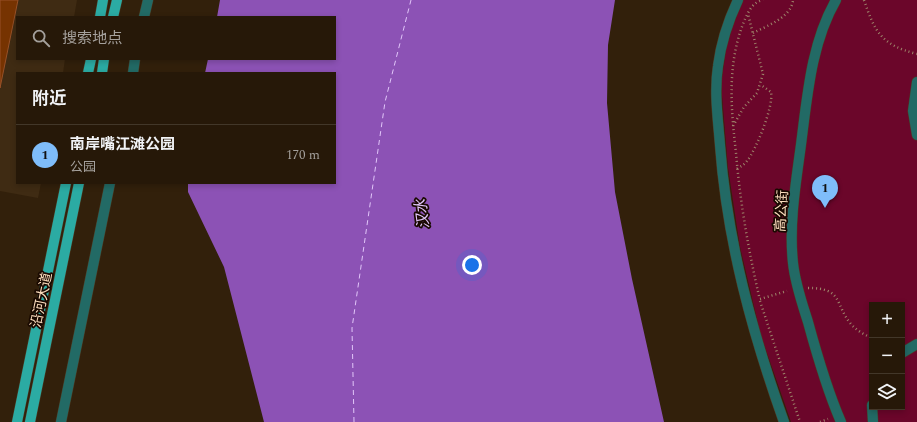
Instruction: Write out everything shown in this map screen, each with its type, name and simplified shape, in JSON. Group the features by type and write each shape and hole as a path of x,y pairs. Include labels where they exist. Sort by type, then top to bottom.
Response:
{"main road":[{"path":"100,16 103,0"},
{"path":"113,16 116,0"},
{"path":"88,72 91,60"},
{"path":"102,72 104,60"},
{"name":"沿河大道","path":"17,422 66,184"},
{"name":"沿河大道","path":"30,422 79,184"}],"street":[{"path":"144,16 148,0"},
{"path":"738,0 721,46 716,84 724,196 734,252 743,290 764,364 784,422"},
{"name":"高公街","path":"836,0 824,26 818,44 802,138 792,247 794,269 793,290 841,422"},
{"path":"133,72 136,60"},
{"path":"917,82 913,111 917,135"},
{"path":"61,422 110,184"},
{"path":"905,351 917,344"},
{"path":"872,410 873,422"}],"path":[{"path":"763,0 757,2 748,13 741,30 734,61 731,100 733,126 743,223 760,299 800,422"},
{"path":"753,33 787,14 792,8 794,0"},
{"path":"864,0 877,33 885,42 917,54"},
{"path":"733,126 761,85 763,74 748,13"},
{"path":"737,169 748,160 771,108 771,92 761,85"},
{"path":"760,299 793,290 819,288 834,294 852,325 869,336"},
{"path":"820,422 830,418"}],"shaded area":[{"path":"0,0 77,0 74,16 16,16 16,60 65,60 63,72 16,72 16,184 41,184 38,198 0,191"},
{"path":"743,0 917,0 917,422 791,422 761,336 740,247 728,168 721,84 726,49 734,21"}],"water":[{"name":"汉水","path":"220,0 615,0 608,45 607,103 615,192 632,279 664,422 264,422 224,267 188,192 188,184 336,184 336,72 205,72 208,60 336,60 336,16 217,16"}],"building":[{"path":"0,0 18,0 0,88"}],"ferry route":[{"path":"354,422 352,328 385,102 411,0"}],"place":[{"name":"南岸嘴江滩公园","path":"825,208"}]}
